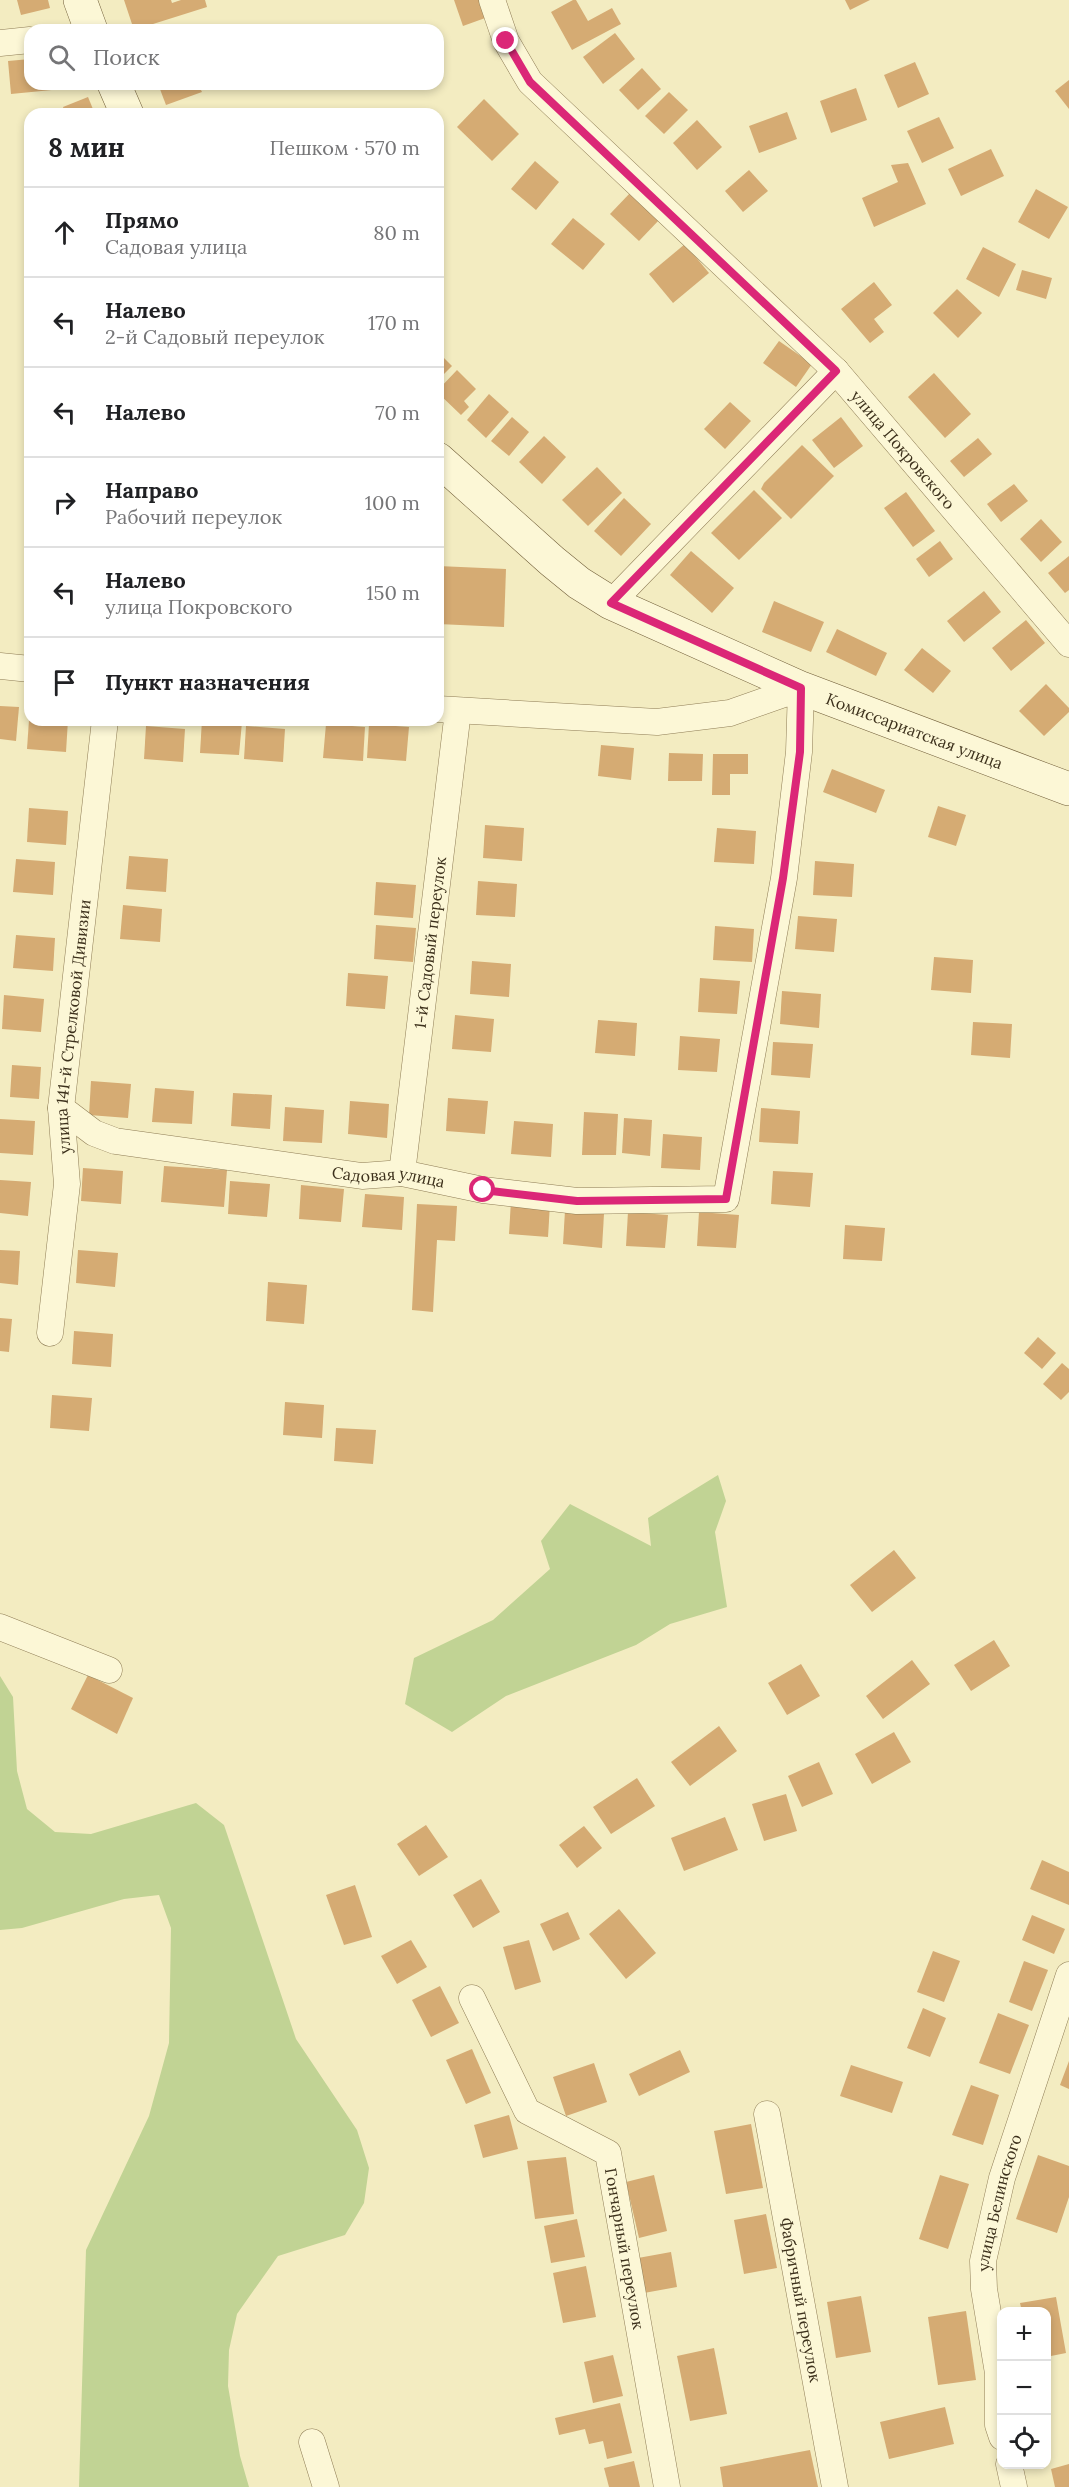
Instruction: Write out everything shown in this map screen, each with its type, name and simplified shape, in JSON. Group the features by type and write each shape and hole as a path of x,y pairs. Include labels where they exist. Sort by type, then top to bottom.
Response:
{"main road":[{"path":"80,0 89,24"},
{"path":"117,90 124,108"},
{"path":"444,464 579,583 611,603 801,688"},
{"name":"Комиссариатская улица","path":"801,688 1069,789"}],"street":[{"name":"улица Покровского","path":"492,0 506,41 530,82 836,371 1069,644"},
{"path":"0,43 24,41"},
{"path":"611,603 836,371"},
{"path":"0,666 24,668"},
{"path":"448,710 657,722 730,713 801,688"},
{"name":"Садовая улица","path":"61,1108 94,1133 115,1141 362,1176 402,1173 483,1190 577,1201 726,1199 783,878 800,752 801,688"},
{"name":"1-й Садовый переулок","path":"402,1173 448,710"},
{"name":"улица 141-й Стрелковой Дивизии","path":"50,1334 67,1184 61,1108 104,726"},
{"path":"0,1627 109,1671"},
{"name":"улица Белинского","path":"998,2415 998,2373 984,2289 983,2261 1002,2178 1069,1975"},
{"name":"Гончарный переулок","path":"472,1998 527,2111 608,2153 666,2487"},
{"name":"Фабричный переулок","path":"767,2114 835,2487"},
{"path":"312,2442 326,2487"},
{"path":"1011,2469 1014,2487"}],"green space":[{"path":"718,1475 726,1501 715,1532 727,1607 670,1624 636,1645 506,1696 452,1732 405,1704 414,1658 493,1620 550,1569 541,1541 570,1504 651,1546 648,1518"},
{"path":"0,1676 13,1697 17,1771 27,1809 55,1832 91,1834 196,1803 224,1825 296,2039 357,2130 369,2168 364,2203 345,2235 278,2256 237,2314 229,2350 228,2386 240,2456 249,2487 79,2487 86,2250 149,2116 169,2043 171,1928 159,1895 124,1899 22,1928 0,1930"}],"building":[{"path":"17,0 48,0 50,8 21,15"},
{"path":"124,0 171,0 172,3 181,0 205,0 207,7 153,24 132,24"},
{"path":"454,0 482,0 488,17 463,26"},
{"path":"576,0 588,21 612,8 621,24 572,50 551,12"},
{"path":"845,0 870,0 850,10"},
{"path":"615,33 635,59 603,84 583,57"},
{"path":"24,60 24,90 52,90 11,94 8,61"},
{"path":"915,62 929,94 898,108 884,75"},
{"path":"642,68 661,89 638,110 619,90"},
{"path":"1069,80 1069,109 1055,91"},
{"path":"856,88 867,120 831,133 820,101"},
{"path":"160,90 201,90 202,92 166,105"},
{"path":"669,92 688,110 664,134 645,116"},
{"path":"88,97 93,108 63,108"},
{"path":"484,99 519,134 492,161 457,127"},
{"path":"787,112 797,139 759,153 749,126"},
{"path":"939,117 954,148 922,163 907,131"},
{"path":"697,120 722,147 697,170 673,143"},
{"path":"991,149 1004,176 961,196 948,169"},
{"path":"535,161 559,182 536,210 511,189"},
{"path":"908,163 926,204 874,227 862,198 898,182 891,165"},
{"path":"749,170 768,191 743,212 725,191"},
{"path":"1036,189 1068,207 1049,239 1018,222"},
{"path":"631,192 660,219 639,241 610,214"},
{"path":"573,218 605,244 583,270 551,244"},
{"path":"685,244 709,273 673,303 649,274"},
{"path":"983,247 1016,264 999,297 966,279"},
{"path":"1022,270 1052,278 1046,299 1016,290"},
{"path":"874,282 892,305 874,319 884,332 870,343 841,309"},
{"path":"957,289 982,313 958,338 933,313"},
{"path":"779,341 812,364 796,387 763,363"},
{"path":"444,358 452,366 444,374"},
{"path":"457,370 476,389 464,401 469,407 461,415 444,399 444,384"},
{"path":"934,373 971,414 945,438 908,397"},
{"path":"489,394 509,412 486,438 467,420"},
{"path":"730,402 751,421 725,449 704,429"},
{"path":"512,417 529,432 509,456 491,441"},
{"path":"841,417 863,446 834,468 812,440"},
{"path":"544,436 566,457 542,484 519,462"},
{"path":"978,438 992,454 964,477 950,461"},
{"path":"802,445 834,476 791,519 761,489 764,483"},
{"path":"597,467 622,493 588,526 562,500"},
{"path":"1014,484 1028,501 1001,522 987,504"},
{"path":"754,490 782,518 739,560 711,533"},
{"path":"906,492 935,531 913,547 884,508"},
{"path":"624,498 651,524 621,556 594,531"},
{"path":"1041,519 1062,542 1041,562 1020,539"},
{"path":"940,541 953,559 929,577 916,559"},
{"path":"691,551 734,588 712,613 670,575"},
{"path":"1069,556 1069,590 1065,593 1048,573"},
{"path":"444,566 506,569 504,627 444,624"},
{"path":"984,591 1001,612 964,642 947,621"},
{"path":"774,601 824,622 811,652 762,632"},
{"path":"1026,620 1045,643 1011,671 992,648"},
{"path":"837,629 887,653 876,676 826,652"},
{"path":"922,648 951,671 933,693 904,670"},
{"path":"1046,684 1069,708 1069,712 1044,736 1019,711"},
{"path":"0,706 19,707 16,741 0,739"},
{"path":"29,726 68,726 66,752 27,749"},
{"path":"146,726 185,729 183,762 144,759"},
{"path":"202,726 242,726 239,755 200,753"},
{"path":"246,726 285,729 283,762 244,759"},
{"path":"326,726 365,727 363,761 323,758"},
{"path":"369,726 409,727 406,761 367,758"},
{"path":"601,745 634,748 631,780 598,776"},
{"path":"669,753 703,754 702,781 668,781"},
{"path":"713,754 748,754 748,774 730,774 730,795 712,795"},
{"path":"832,769 885,790 876,813 823,792"},
{"path":"938,806 966,815 956,846 928,837"},
{"path":"29,808 68,811 66,845 27,842"},
{"path":"485,825 524,828 522,861 483,858"},
{"path":"717,828 756,831 754,864 714,862"},
{"path":"129,856 168,859 166,892 126,889"},
{"path":"16,859 55,862 53,895 13,892"},
{"path":"815,861 854,864 852,897 813,895"},
{"path":"478,881 517,884 515,917 476,915"},
{"path":"376,882 416,885 413,918 374,915"},
{"path":"123,905 162,909 160,942 120,939"},
{"path":"798,916 837,919 834,952 795,949"},
{"path":"376,925 416,928 413,962 374,959"},
{"path":"715,926 754,929 752,962 713,960"},
{"path":"16,935 55,938 53,971 13,968"},
{"path":"934,957 973,960 971,993 931,990"},
{"path":"472,961 511,964 509,997 470,994"},
{"path":"348,973 388,976 385,1009 346,1006"},
{"path":"700,978 740,981 737,1014 698,1012"},
{"path":"782,991 821,994 819,1028 780,1024"},
{"path":"4,995 44,999 41,1032 2,1029"},
{"path":"455,1015 494,1019 491,1052 452,1049"},
{"path":"598,1020 637,1023 635,1056 595,1053"},
{"path":"973,1022 1012,1024 1010,1058 971,1055"},
{"path":"680,1036 720,1039 717,1072 678,1070"},
{"path":"773,1042 813,1044 810,1078 771,1075"},
{"path":"12,1065 41,1067 39,1099 10,1097"},
{"path":"91,1081 131,1084 128,1118 89,1115"},
{"path":"155,1088 194,1091 192,1124 152,1122"},
{"path":"233,1093 272,1095 270,1129 231,1126"},
{"path":"448,1098 488,1101 485,1134 446,1131"},
{"path":"350,1101 389,1104 387,1138 348,1134"},
{"path":"285,1107 324,1110 322,1143 283,1141"},
{"path":"761,1108 800,1111 798,1144 759,1142"},
{"path":"584,1112 618,1114 616,1155 582,1155"},
{"path":"624,1118 652,1120 650,1156 622,1153"},
{"path":"0,1119 35,1121 33,1155 0,1153"},
{"path":"514,1121 553,1124 551,1157 511,1154"},
{"path":"663,1134 702,1137 700,1170 661,1168"},
{"path":"164,1166 227,1170 224,1207 161,1202"},
{"path":"83,1168 123,1171 121,1204 81,1201"},
{"path":"773,1171 813,1173 810,1207 771,1204"},
{"path":"0,1180 31,1182 28,1216 0,1213"},
{"path":"230,1181 270,1184 267,1217 228,1214"},
{"path":"301,1185 344,1189 341,1222 299,1219"},
{"path":"365,1194 404,1197 402,1230 362,1227"},
{"path":"511,1201 550,1204 548,1237 509,1234"},
{"path":"417,1204 457,1206 455,1241 437,1240 433,1312 412,1310"},
{"path":"565,1211 604,1214 602,1248 563,1244"},
{"path":"628,1212 668,1215 665,1248 626,1246"},
{"path":"699,1212 739,1215 736,1248 697,1246"},
{"path":"845,1225 885,1228 882,1261 843,1259"},
{"path":"0,1250 20,1251 18,1285 0,1283"},
{"path":"78,1250 118,1253 115,1287 76,1283"},
{"path":"268,1282 307,1285 304,1324 266,1321"},
{"path":"0,1318 12,1319 9,1352 0,1351"},
{"path":"74,1331 113,1334 111,1367 72,1364"},
{"path":"1038,1337 1056,1353 1042,1369 1024,1353"},
{"path":"1062,1363 1069,1369 1069,1392 1061,1400 1043,1384"},
{"path":"52,1395 92,1398 89,1431 50,1428"},
{"path":"285,1402 324,1405 322,1438 283,1435"},
{"path":"336,1428 376,1430 373,1464 334,1461"},
{"path":"894,1550 916,1578 872,1612 850,1585"},
{"path":"994,1640 1010,1666 971,1691 954,1665"},
{"path":"912,1660 930,1684 883,1719 866,1696"},
{"path":"801,1664 820,1696 787,1715 768,1683"},
{"path":"88,1675 133,1698 117,1734 71,1709"},
{"path":"719,1726 737,1751 690,1786 671,1762"},
{"path":"894,1732 911,1762 872,1784 855,1754"},
{"path":"819,1762 833,1794 802,1807 788,1776"},
{"path":"637,1778 655,1806 611,1834 593,1807"},
{"path":"786,1794 797,1831 764,1841 752,1804"},
{"path":"725,1817 738,1850 684,1871 671,1838"},
{"path":"426,1825 448,1857 419,1876 397,1844"},
{"path":"584,1826 602,1848 577,1868 559,1845"},
{"path":"1042,1860 1069,1872 1069,1905 1030,1889"},
{"path":"481,1879 500,1912 473,1928 453,1895"},
{"path":"355,1885 372,1937 344,1945 326,1895"},
{"path":"619,1909 656,1953 626,1979 589,1934"},
{"path":"568,1912 580,1939 553,1951 540,1924"},
{"path":"1032,1915 1065,1929 1054,1954 1022,1940"},
{"path":"411,1940 427,1967 397,1984 381,1956"},
{"path":"529,1940 541,1982 515,1990 503,1947"},
{"path":"933,1951 960,1961 944,2002 917,1992"},
{"path":"1024,1961 1048,1970 1032,2011 1009,2002"},
{"path":"440,1986 459,2023 431,2037 412,2000"},
{"path":"923,2008 946,2018 930,2057 907,2048"},
{"path":"998,2013 1029,2025 1010,2074 979,2063"},
{"path":"472,2049 491,2093 466,2104 446,2060"},
{"path":"680,2050 690,2072 639,2096 629,2074"},
{"path":"1069,2061 1069,2089 1060,2085"},
{"path":"594,2063 607,2102 566,2116 553,2077"},
{"path":"851,2065 903,2082 892,2113 840,2096"},
{"path":"971,2085 999,2095 983,2145 952,2135"},
{"path":"509,2115 518,2149 483,2158 474,2125"},
{"path":"751,2124 763,2188 726,2194 714,2131"},
{"path":"1038,2155 1069,2166 1069,2197 1057,2233 1016,2219"},
{"path":"566,2157 574,2214 535,2219 527,2161"},
{"path":"654,2175 667,2231 639,2238 626,2182"},
{"path":"940,2175 969,2184 948,2249 919,2239"},
{"path":"766,2214 777,2268 744,2274 734,2220"},
{"path":"577,2219 585,2257 551,2263 544,2226"},
{"path":"671,2252 677,2287 644,2293 638,2258"},
{"path":"586,2266 596,2317 563,2323 553,2273"},
{"path":"861,2296 871,2352 836,2358 827,2302"},
{"path":"1056,2297 1066,2353 1051,2356 1051,2307 1021,2307 1020,2303"},
{"path":"966,2311 976,2380 938,2385 928,2317"},
{"path":"714,2348 727,2414 690,2421 677,2356"},
{"path":"613,2355 623,2396 593,2403 584,2362"},
{"path":"620,2403 632,2453 607,2459 603,2441 589,2444 585,2429 559,2435 555,2418"},
{"path":"945,2407 954,2444 889,2459 880,2422"},
{"path":"810,2450 818,2487 723,2487 720,2467"},
{"path":"634,2461 640,2487 609,2487 604,2468"},
{"path":"1069,2464 1069,2487 1055,2487 1051,2469"}],"route":[{"path":"483,1190 577,1201 726,1199 783,878 800,752 801,688 611,603 836,371 530,82 506,41"}]}
